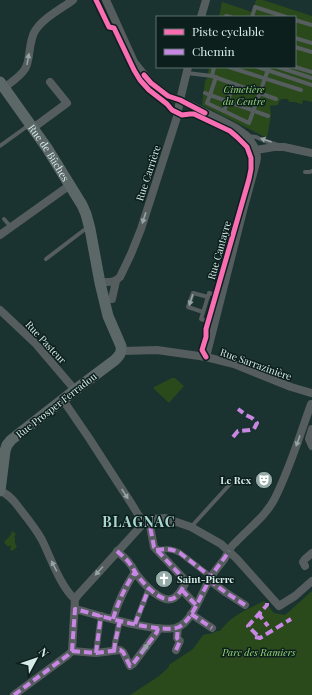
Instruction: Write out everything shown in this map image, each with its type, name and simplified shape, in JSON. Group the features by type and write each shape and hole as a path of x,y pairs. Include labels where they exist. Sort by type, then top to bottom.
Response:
{"main road":[{"name":"Rue de Bûches","path":"2,85 32,125 82,205 90,229 108,316 122,351"},
{"name":"Rue Prosper Ferradou","path":"0,491 2,448 15,436 64,402 76,390 115,360 122,351"}],"street":[{"path":"2,85 20,74 26,68 31,37 35,30 44,21 73,0"},
{"path":"106,0 134,62 151,83 168,96 180,100 236,128 247,136 256,150 256,164 206,357"},
{"path":"201,16 206,0"},
{"name":"Rue Carrière","path":"112,299 116,281 120,277 141,229 177,117 188,70"},
{"path":"32,125 67,102 50,82"},
{"path":"256,150 284,147 312,153"},
{"path":"0,235 70,185"},
{"path":"100,283 116,281"},
{"name":"Rue Pasteur","path":"0,310 35,343 76,390"},
{"name":"Rue Sarrazinière","path":"122,351 157,350 206,357 238,366 291,387 311,392"},
{"path":"74,609 158,628 170,629 178,627 184,623 191,614 210,579 235,542 270,507 312,405 311,392"},
{"path":"64,402 94,441 106,465 131,503 145,522 150,526 154,547 156,550 184,579 185,584 182,590 173,598 168,599 158,596 134,572 130,563 117,551"},
{"path":"311,443 312,429"},
{"path":"0,491 4,492 10,497 41,538 65,587 75,599"},
{"path":"14,695 72,651 75,599 78,594 145,522 152,518 165,518 191,527 221,544 279,606 312,581"},
{"path":"156,550 169,548 180,553 225,592 245,605"},
{"path":"305,566 303,562 312,553"},
{"path":"114,651 118,604 134,572"},
{"path":"135,624 149,588"},
{"path":"182,590 196,605"},
{"path":"191,614 212,628"},
{"path":"96,653 101,615"},
{"path":"176,650 180,641 177,638 178,627"},
{"path":"72,651 96,653 120,650 123,652 130,666 157,632 158,628"}],"lane":[{"path":"252,16 255,7 283,16"},
{"path":"296,20 312,25"},
{"path":"296,38 312,43"},
{"path":"296,47 312,52"},
{"path":"296,67 312,72"},
{"path":"214,68 214,77 210,95 205,102 249,123 268,69 312,85"},
{"path":"232,68 301,90"},
{"path":"281,68 312,78"},
{"path":"188,70 214,77 276,99"},
{"path":"224,111 234,84"},
{"path":"205,93 268,116"},
{"path":"0,146 32,125"},
{"path":"247,136 256,137 284,147"},
{"path":"305,172 312,171"},
{"path":"4,219 11,227"},
{"path":"46,259 84,230 90,229"},
{"path":"203,312 188,307 193,292 208,297"},
{"path":"214,323 201,319 209,293 221,297"},
{"path":"191,527 231,483"}],"green space":[{"name":"Cimetière du Centre","path":"256,0 263,0 312,16 312,102 303,100 302,104 297,102 289,102 288,99 281,99 278,105 270,106 271,115 267,138 202,105 205,81 207,79 209,68 296,68 296,16 219,16 222,2 252,12"},
{"path":"175,378 184,386 169,403 154,389 154,387"},
{"path":"12,531 16,534 14,537 17,547 12,551 10,549 10,545 8,547 4,542 10,536"},
{"name":"Parc des Ramiers","path":"312,591 312,695 130,695 159,676 169,667 169,665 193,649 203,635 220,631 229,621 240,613 264,601 274,613 285,615"}],"marked path":[{"path":"233,437 238,431 254,429 257,423 238,409"},
{"path":"117,551 127,560 148,588 159,596 169,599 174,598 180,592 185,584 184,579 154,547 150,526 145,522"},
{"path":"156,550 168,549 180,553 211,577"},
{"path":"72,651 75,609 144,626 171,629 179,627 193,612 212,575 229,551"},
{"path":"113,619 122,595 135,572"},
{"path":"209,580 245,605"},
{"path":"135,624 149,588"},
{"path":"182,590 196,605"},
{"path":"257,635 248,626 267,605 267,603"},
{"path":"260,612 260,616 268,626"},
{"path":"191,614 212,628"},
{"path":"96,653 101,615"},
{"path":"255,637 260,638 291,619"},
{"path":"114,651 120,620"},
{"path":"176,650 180,641 177,638 178,627"},
{"path":"72,651 96,653 120,650 123,652 130,666 157,632 158,628"},
{"path":"14,695 72,651"}],"cycle path":[{"name":"Rue Cantayre","path":"96,0 109,27 114,28 134,70 149,90 167,104 172,110 182,115 194,114 230,131 247,147 251,158 249,179 206,329 206,337 202,350 206,357"},
{"path":"144,75 151,83 168,96 180,100 205,113"}],"place":[{"name":"Le Rex","path":"264,480"},
{"name":"Saint-Pierre","path":"164,579"}],"district":[{"name":"BLAGNAC","path":"139,521"}]}
